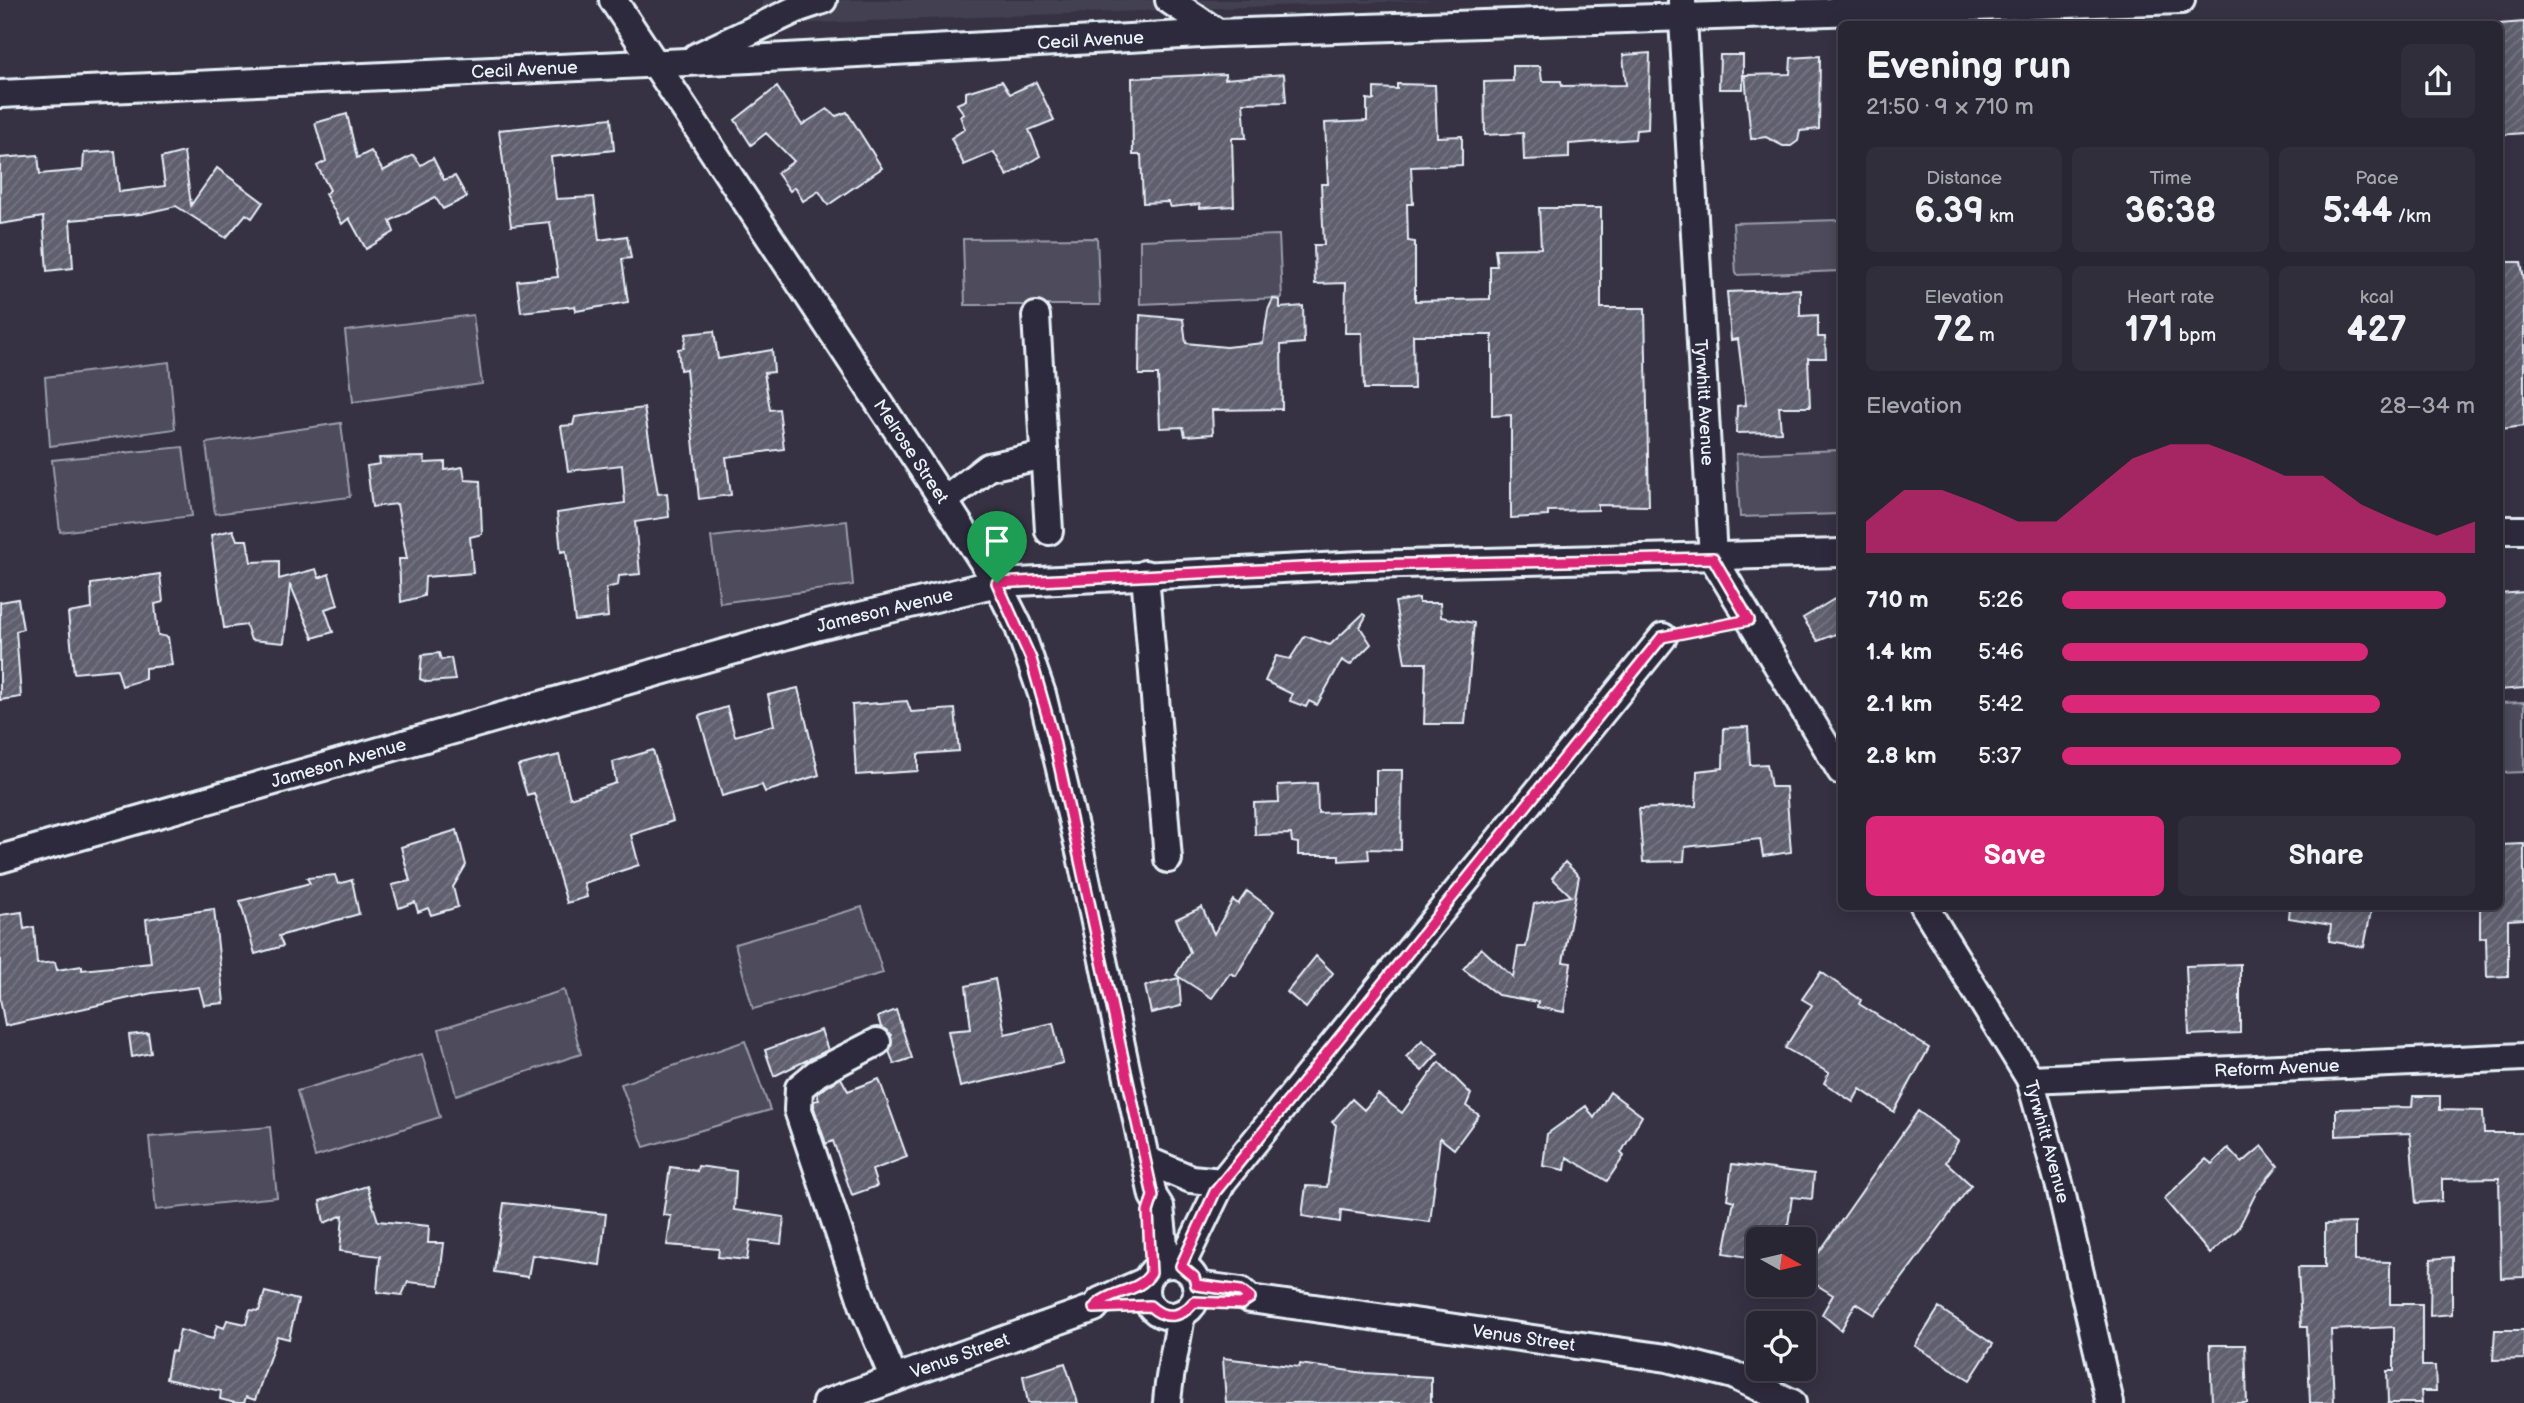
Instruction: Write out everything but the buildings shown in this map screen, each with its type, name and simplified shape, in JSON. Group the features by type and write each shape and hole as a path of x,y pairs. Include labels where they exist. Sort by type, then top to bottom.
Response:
{"street":[{"name":"Melrose Street","path":"613,0 997,583 1031,659 1053,736 1146,1160 1153,1196 1148,1212 1170,1287 1176,1354 1169,1366 1167,1403"},
{"path":"685,62 799,8 823,0"},
{"path":"1168,0 1218,33"},
{"name":"Cecil Avenue","path":"0,94 654,64 1682,9 2181,0"},
{"name":"Tyrwhitt Avenue","path":"1682,9 1713,558 1838,766"},
{"path":"1036,316 1049,531"},
{"path":"944,501 988,467 1045,455"},
{"path":"2503,530 2524,530"},
{"name":"Jameson Avenue","path":"0,859 819,626 997,583 1362,565 1838,553"},
{"path":"1145,574 1168,859"},
{"path":"1170,1287 1177,1235 1191,1210 1218,1187 1662,637"},
{"name":"Tyrwhitt Avenue","path":"1926,910 2030,1079 2060,1187 2110,1403"},
{"path":"877,1042 817,1073 799,1088 797,1110 865,1310 894,1379"},
{"name":"Reform Avenue","path":"2030,1079 2524,1056"},
{"path":"1146,1160 1218,1187"},
{"name":"Venus Street","path":"826,1403 1094,1308 1170,1287 1241,1304 1250,1298 1667,1358 1733,1375 1792,1403"}],"path":[{"path":"1662,637 1749,620"}],"shaded area":[{"path":"762,0 1437,0 764,25"},
{"path":"1838,220 1838,271 1736,275 1733,223"},
{"path":"1279,235 1282,298 1140,304 1140,240"},
{"path":"1097,238 1100,305 965,305 963,239"},
{"path":"473,315 482,384 353,402 345,331"},
{"path":"169,362 175,429 50,446 45,377"},
{"path":"341,423 350,497 215,514 206,443"},
{"path":"183,447 192,516 60,532 52,460"},
{"path":"1838,450 1838,514 1740,517 1736,454"},
{"path":"847,521 853,585 720,603 711,537"},
{"path":"2524,702 2524,772 2503,773 2503,703"},
{"path":"862,907 883,973 753,1009 735,944"},
{"path":"564,990 581,1054 456,1095 439,1029"},
{"path":"745,1041 770,1110 644,1147 621,1084"},
{"path":"422,1054 440,1117 315,1157 297,1091"},
{"path":"270,1127 277,1197 156,1210 149,1137"}],"route":[{"path":"1713,558 1749,620 1662,637 1222,1182 1205,1212 1181,1266 1194,1277 1196,1285 1241,1291 1250,1298 1241,1304 1194,1302 1181,1314 1173,1316 1164,1315 1150,1306 1103,1310 1094,1308 1100,1301 1146,1281 1151,1273 1148,1212 1153,1196 1053,736 1031,659 997,583 1023,579 1362,565 1713,558"}]}
